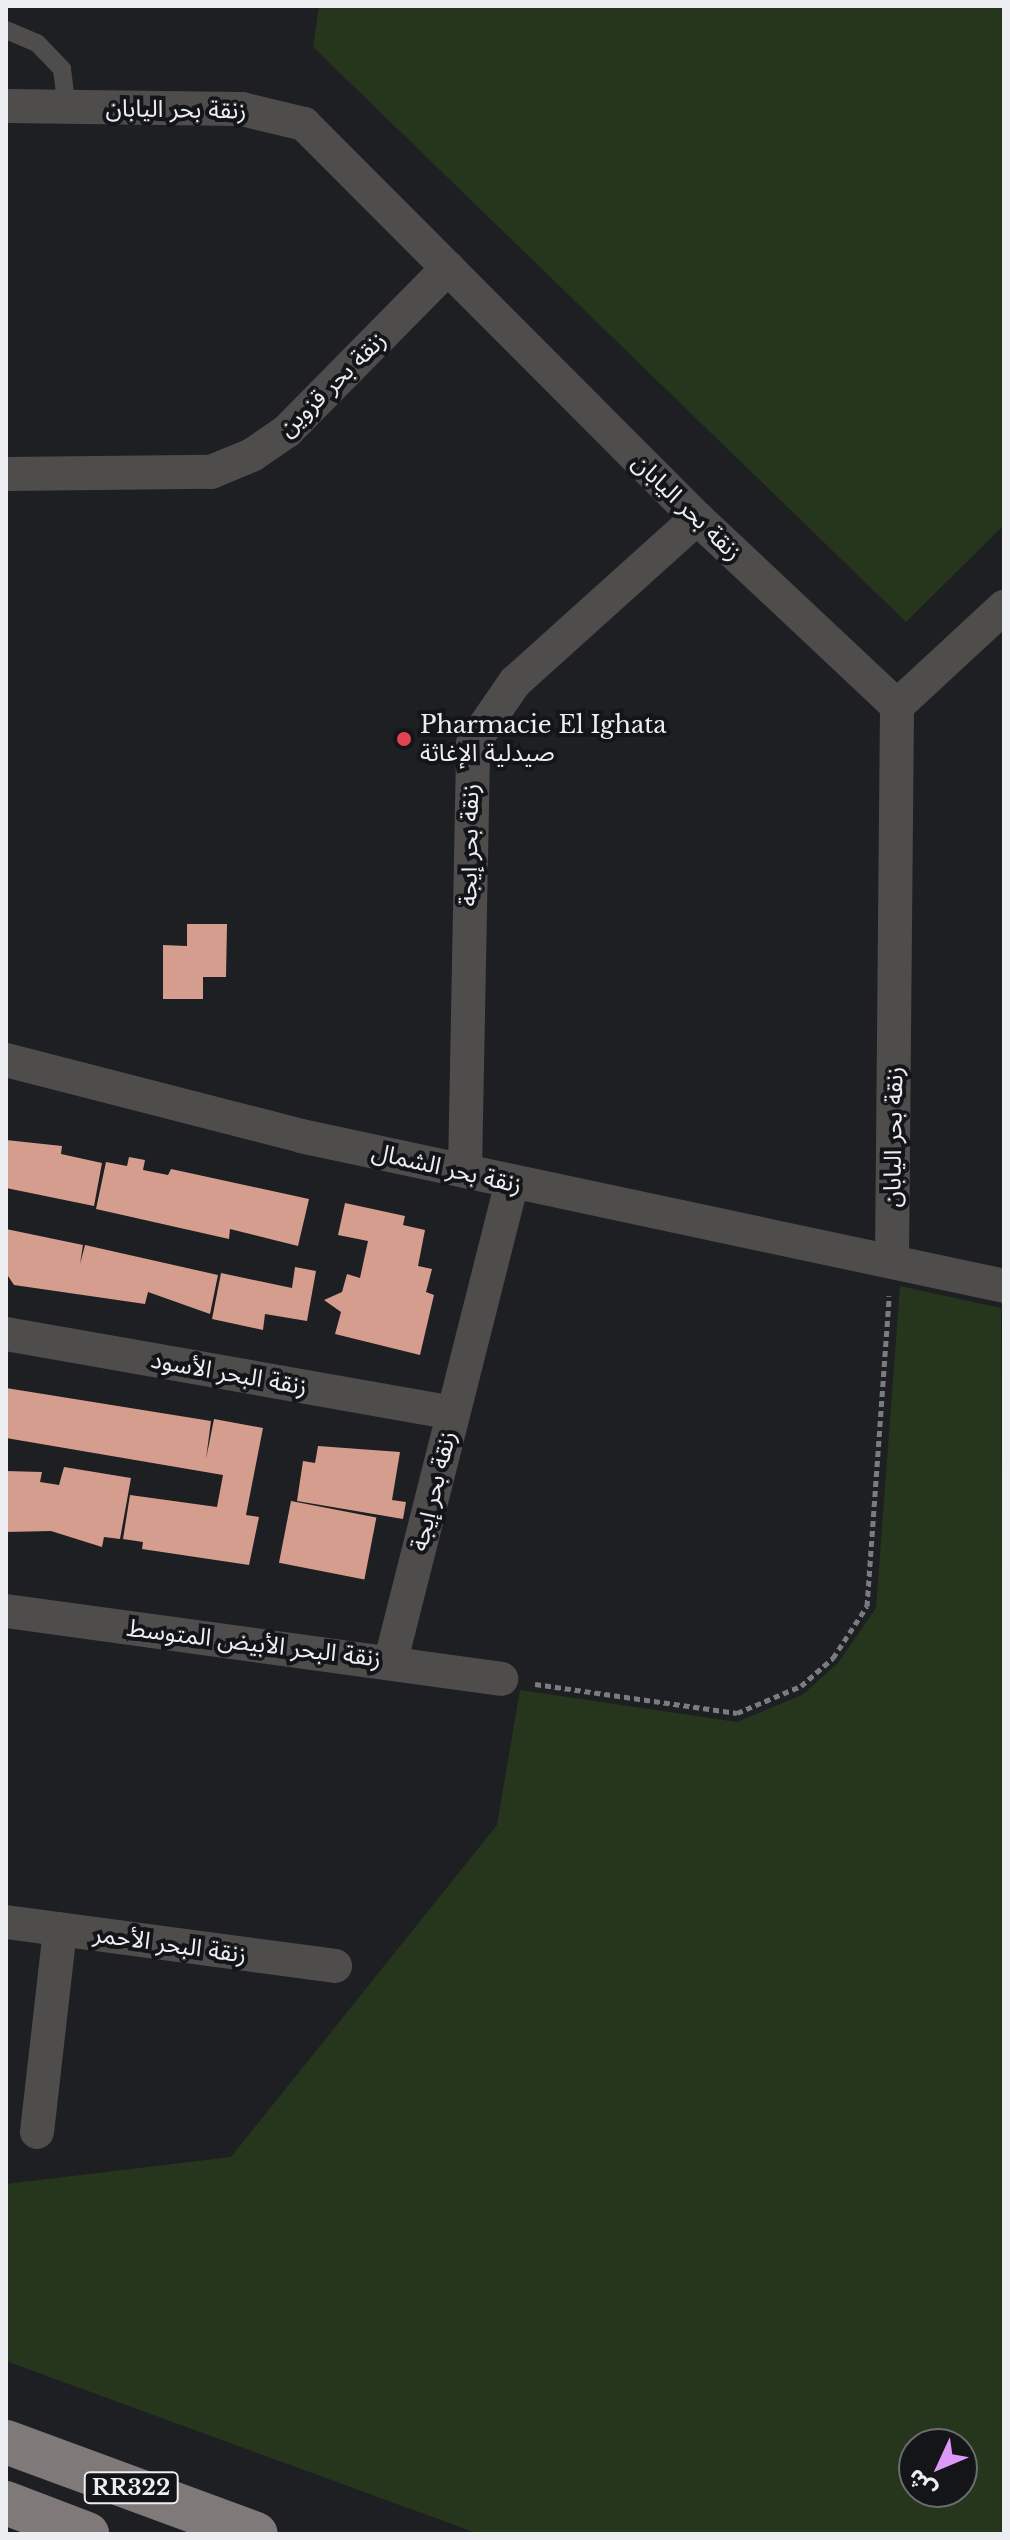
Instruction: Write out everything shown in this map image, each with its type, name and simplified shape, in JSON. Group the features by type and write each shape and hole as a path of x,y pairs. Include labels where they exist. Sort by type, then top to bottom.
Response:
{"main road":[{"name":"RR322","path":"6,2442 256,2534"},
{"name":"RR322","path":"6,2503 87,2534"}],"street":[{"name":"زنقة بحر اليابان","path":"6,106 242,109 304,124 697,518 897,706 892,1259"},
{"name":"زنقة بحر قزوين","path":"6,474 211,472 252,455 287,431 448,268"},
{"name":"زنقة بحر إيجة","path":"465,1171 473,743 515,682 697,518"},
{"path":"897,706 1004,607"},
{"name":"زنقة بحر الشمال","path":"6,1060 512,1183 892,1259 1004,1286"},
{"name":"زنقة بحر إيجة","path":"391,1660 512,1183"},
{"name":"زنقة البحر الأسود","path":"6,1334 452,1413"},
{"name":"زنقة البحر الأبيض المتوسط","path":"6,1611 391,1660 501,1679"},
{"name":"زنقة البحر الأحمر","path":"6,1922 335,1966"},
{"path":"37,2132 60,1929"}],"lane":[{"path":"6,30 37,43 62,69 67,107"}],"path":[{"path":"501,1679 737,1713 801,1686 833,1658 867,1606 892,1259"}],"green space":[{"path":"319,6 1004,6 1004,525 906,622 313,47"},
{"path":"900,1286 1001,1308 1004,2534 479,2534 6,2361 6,2184 231,2157 497,1825 520,1690 737,1722 802,1695 838,1663 876,1608"}],"building":[{"path":"187,924 227,924 226,977 203,977 203,999 163,999 163,945 187,946"},
{"path":"6,1140 62,1146 61,1154 102,1163 94,1206 6,1188"},
{"path":"129,1157 145,1160 143,1170 168,1175 171,1169 309,1199 298,1246 230,1229 229,1239 96,1209 106,1162 127,1166"},
{"path":"345,1203 405,1216 403,1225 425,1230 418,1266 432,1269 426,1292 434,1295 420,1355 335,1334 341,1312 324,1300 342,1292 347,1274 360,1278 368,1241 338,1235"},
{"path":"6,1229 83,1245 80,1264 85,1245 218,1275 210,1314 148,1292 145,1304 14,1285 6,1273"},
{"path":"295,1267 316,1271 307,1321 265,1314 263,1330 212,1319 221,1273 292,1288"},
{"path":"6,1388 211,1421 206,1459 214,1419 263,1428 246,1515 259,1517 249,1565 142,1549 143,1542 123,1539 130,1495 217,1507 223,1475 6,1438"},
{"path":"318,1446 400,1452 392,1500 406,1502 403,1519 297,1501 303,1461 315,1463"},
{"path":"64,1467 131,1478 120,1539 104,1537 102,1547 51,1531 6,1532 6,1471 42,1472 40,1482 59,1485"},
{"path":"291,1501 376,1518 364,1579 279,1563"}],"place":[{"name":"Pharmacie El Ighata صيدلية الإغاثة","path":"404,739"}]}
